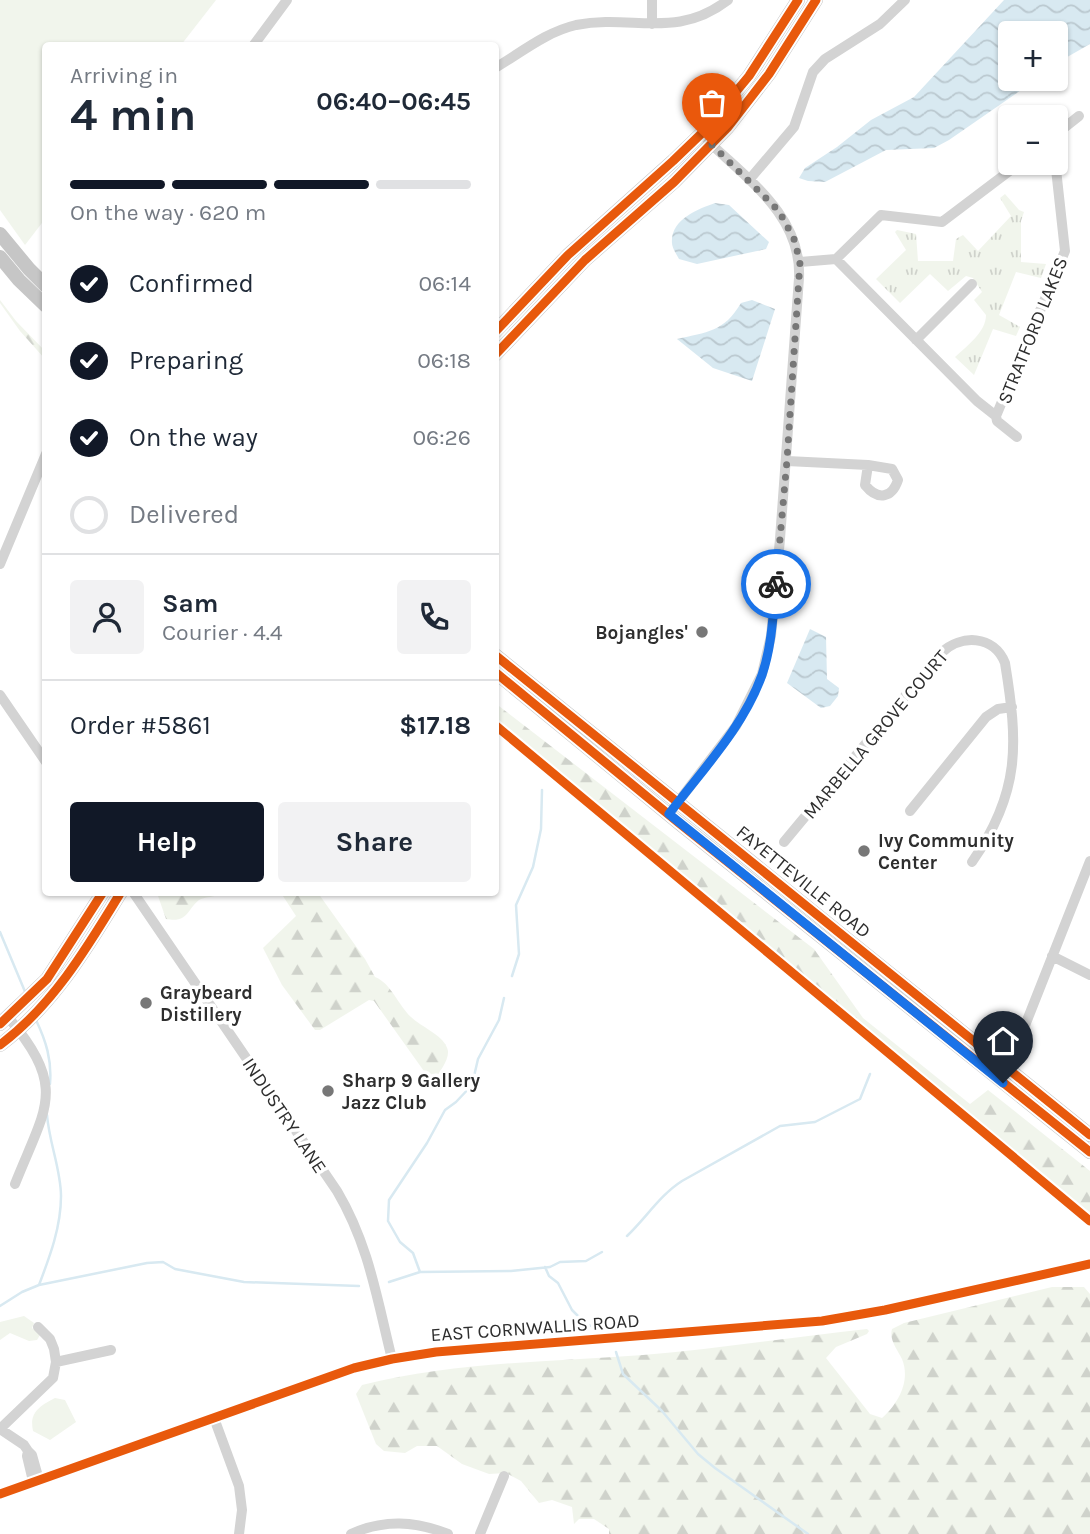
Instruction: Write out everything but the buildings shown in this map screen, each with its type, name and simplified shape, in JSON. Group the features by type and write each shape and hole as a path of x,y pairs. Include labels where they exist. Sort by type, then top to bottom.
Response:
{"main road":[{"path":"499,351 584,260 674,182 750,76 798,0"},
{"path":"499,328 568,255 706,139 769,74 816,0"},
{"path":"0,234 42,282"},
{"path":"0,257 42,302"},
{"name":"FAYETTEVILLE ROAD","path":"499,658 674,808 1090,1152"},
{"name":"FAYETTEVILLE ROAD","path":"499,675 674,808 1090,1135"},
{"path":"4,1021 58,964 100,896"},
{"path":"0,1045 19,1029 69,973 118,896"}],"street":[{"path":"256,42 287,0"},
{"path":"652,0 652,24"},
{"path":"499,66 550,34 576,26 610,22 652,24 695,19 728,0"},
{"path":"749,180 794,127 813,72 825,59 880,24 905,0"},
{"path":"1068,125 1079,116"},
{"path":"674,808 736,726 762,674 771,636 787,460 800,262 794,239 779,211 706,139"},
{"path":"800,262 836,260 881,215 942,222 1004,175"},
{"name":"STRATFORD LAKES","path":"1017,437 997,421 996,415 1065,251 1057,175"},
{"name":"STRATFORD LAKES","path":"836,260 977,401 996,415"},
{"path":"916,340 972,284"},
{"path":"787,460 868,465"},
{"path":"0,564 42,464"},
{"name":"MARBELLA GROVE COURT","path":"785,842 941,653 954,642 979,640 988,643 1002,655 1012,707 1014,751 1009,782 992,830 972,862"},
{"path":"0,695 42,756"},
{"path":"909,811 986,718 993,711 1012,707"},
{"path":"1004,1067 1012,1056 1090,860"},
{"name":"INDUSTRY LANE","path":"136,896 352,1217 373,1279 391,1359"},
{"path":"1052,956 1090,975"},
{"path":"4,1021 19,1029 32,1047 43,1069 47,1097 15,1184"},
{"name":"EAST CORNWALLIS ROAD","path":"0,1493 354,1368 391,1359 436,1352 822,1321 898,1307 1090,1264"},
{"path":"36,1481 24,1445 0,1429 20,1407 50,1382 55,1362 50,1339 38,1327"},
{"path":"55,1362 111,1350"},
{"path":"214,1418 241,1495 239,1534"},
{"path":"480,1534 504,1476"},
{"path":"351,1534 378,1524 411,1523 448,1534"}],"green space":[{"path":"0,0 216,0 183,42 42,42 42,223 25,245 0,210"},
{"path":"1005,194 1024,212 1021,221 1021,262 1046,264 1041,278 1016,272 999,315 1020,327 1016,336 993,329 974,375 955,357 975,338 985,321 986,315 974,300 982,292 973,278 966,276 948,291 930,274 900,303 876,279 906,250 895,232 897,230 916,234 918,261 953,261 956,239 963,235 978,251 1011,216 1000,198"},
{"path":"0,300 42,348 42,356 20,331"},
{"path":"499,706 814,949 863,1018 970,1104 988,1090 1090,1171 1090,1213 499,721"},
{"path":"158,896 216,896 199,900 183,918 166,919"},
{"path":"283,896 320,896 375,977 386,984 411,1017 443,1041 448,1055 434,1081 431,1081 374,1001 369,1000 320,1030 315,1030 282,985 263,948 296,916"},
{"path":"1052,1287 1084,1287 1090,1294 1090,1534 609,1534 609,1529 594,1519 579,1519 574,1524 572,1507 552,1500 539,1503 521,1481 506,1473 489,1474 462,1464 437,1446 417,1446 405,1453 384,1451 376,1444 356,1394 362,1385 466,1367 643,1355 867,1329 867,1334 836,1347 826,1358 870,1414 882,1418 898,1399 905,1376 902,1359 893,1341 892,1329 904,1323"},
{"path":"24,1316 34,1323 32,1328 40,1335 37,1340 29,1341 10,1333 0,1340 0,1322"},
{"path":"55,1398 65,1400 76,1422 50,1440 33,1431 32,1424 34,1414 40,1407"}],"water":[{"path":"1004,0 1090,0 1090,44 1068,57 1068,21 998,21 998,91 1020,91 949,140 934,148 886,150 825,182 799,178 805,168 871,120 914,97"},
{"path":"715,203 729,205 769,242 766,249 697,264 679,259 672,245 675,228 686,217"},
{"path":"752,300 775,309 752,381 713,368 677,339 714,329 728,320 741,303"},
{"path":"810,629 826,637 827,679 839,688 838,696 830,706 821,708 787,683"}],"waterway":[{"path":"512,976 519,954 516,905 533,867 541,829 542,790"},
{"path":"0,932 26,994"},
{"path":"420,1272 413,1253 400,1242 388,1221 389,1200 427,1143 445,1110 472,1085 478,1059 499,1020 504,998"},
{"path":"36,1020 48,1051 50,1084"},
{"path":"627,1236 660,1200 682,1181 780,1126 815,1122 860,1099 870,1074"},
{"path":"39,1285 54,1241 61,1208 59,1176 47,1115"},
{"path":"389,1282 420,1272 511,1271 550,1267 560,1262 586,1261 602,1252"},
{"path":"0,1306 39,1285 163,1262 175,1269 244,1282 359,1286"},
{"path":"545,1267 549,1276 558,1283 572,1310 585,1323 599,1330"},
{"path":"616,1352 623,1374 662,1411 698,1454 808,1534"}],"cycle path":[{"path":"499,328 568,255 701,134 749,76 798,0"},
{"path":"499,351 585,260 674,182 728,127 769,74 816,0"},
{"path":"499,658 1090,1135"},
{"path":"499,675 1090,1152"},
{"path":"499,728 1090,1221"},
{"path":"0,1024 47,979 100,896"},
{"path":"0,1045 53,994 118,896"},
{"path":"0,1494 354,1368 392,1359 436,1352 822,1321 885,1310 1090,1264"}],"way so far":[{"path":"712,145 779,211 794,239 800,262 776,584"}],"place":[{"name":"Bojangles'","path":"702,632"},
{"name":"Ivy Community Center","path":"864,851"},
{"name":"Graybeard Distillery","path":"146,1003"},
{"name":"Sharp 9 Gallery Jazz Club","path":"328,1091"}],"route":[{"path":"776,584 771,636 762,674 751,700 736,726 669,814 1003,1083"}]}
